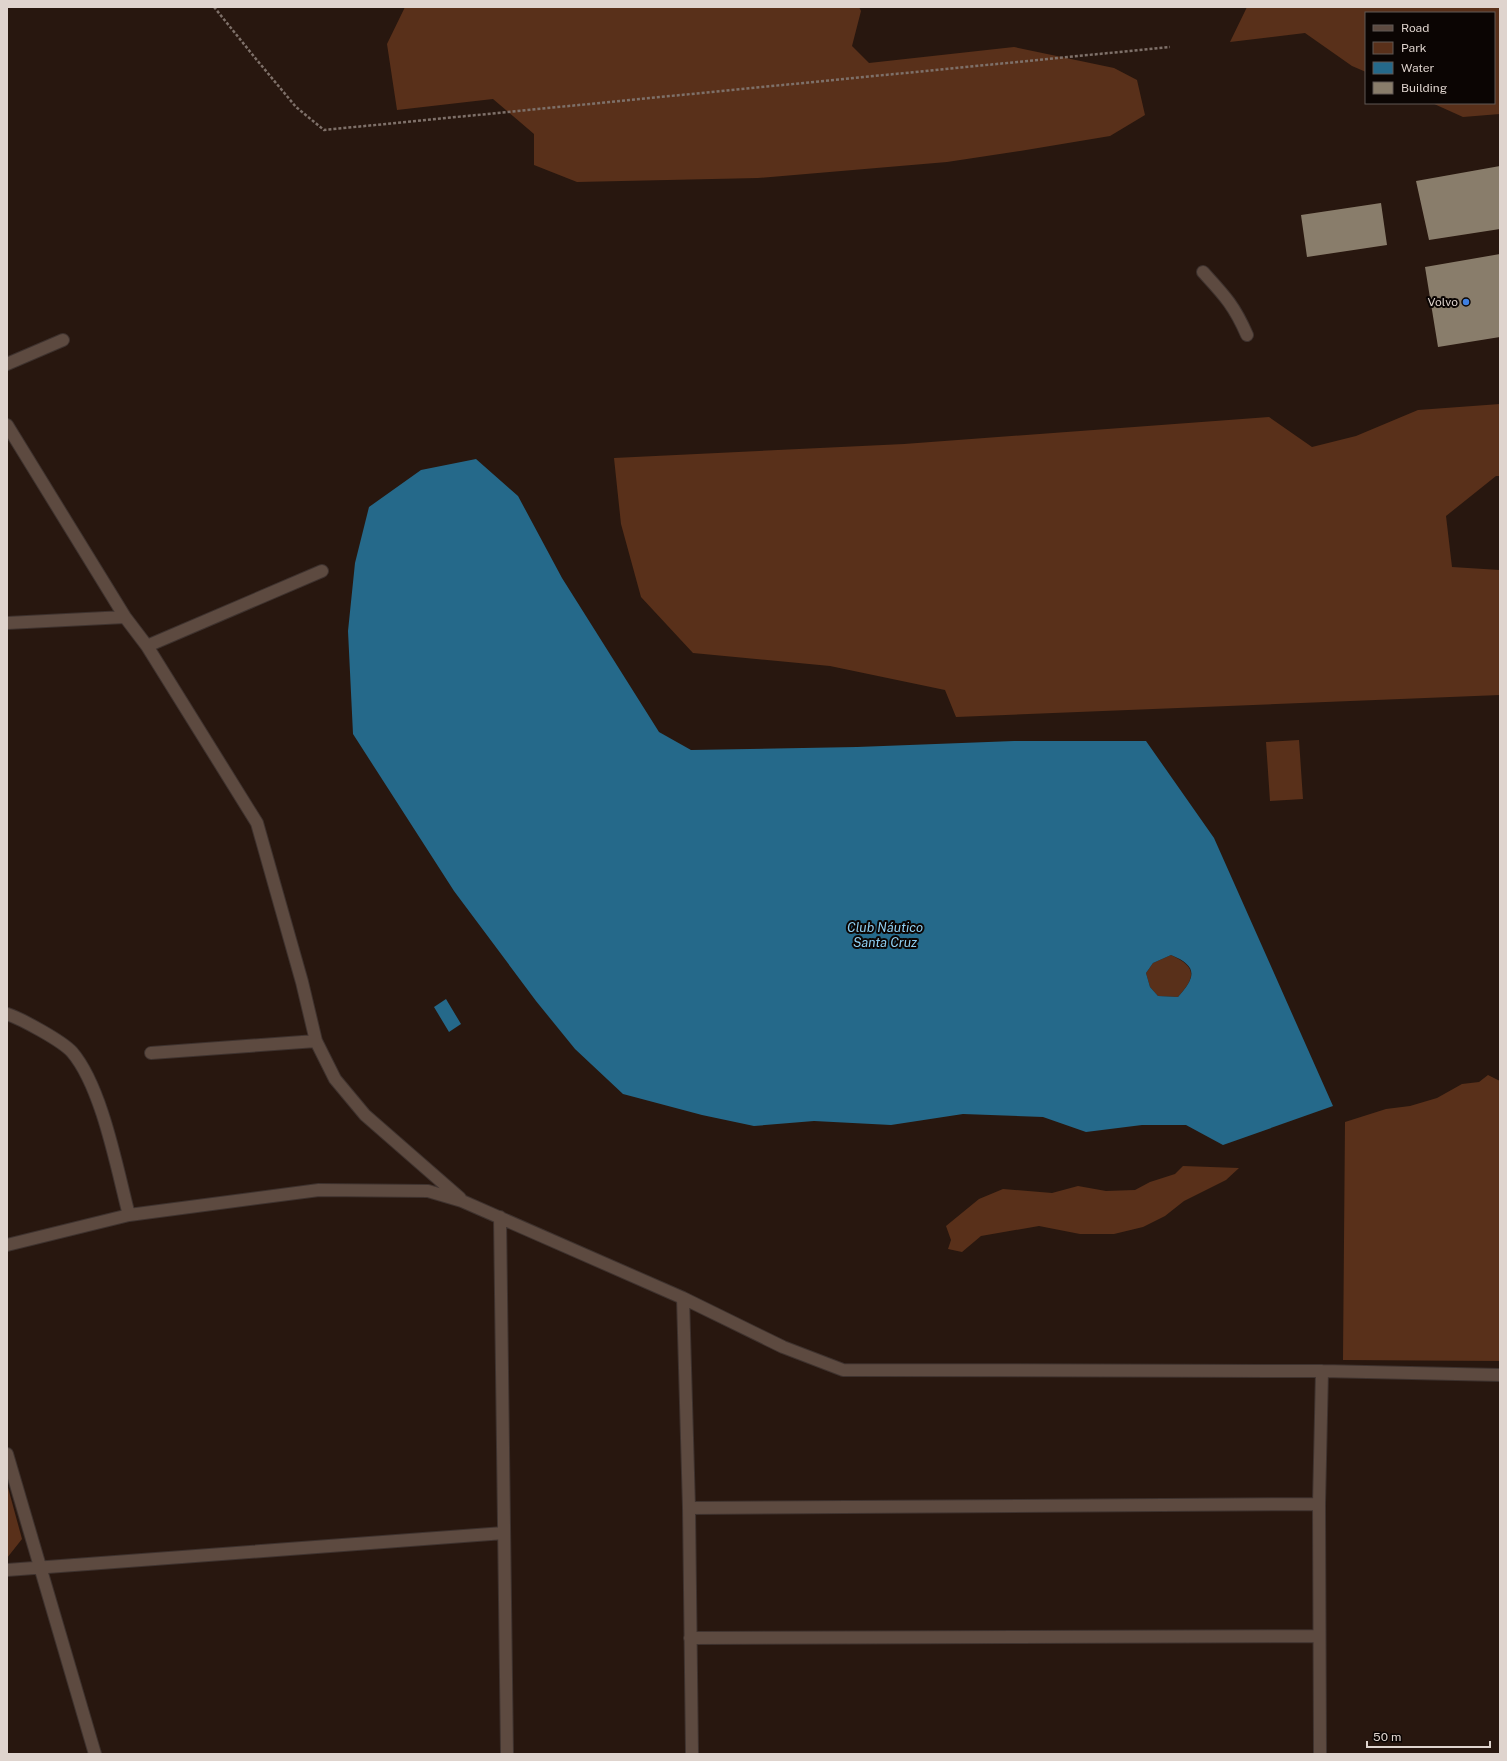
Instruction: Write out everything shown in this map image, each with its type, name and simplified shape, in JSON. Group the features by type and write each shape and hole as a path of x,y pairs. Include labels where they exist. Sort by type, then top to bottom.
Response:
{"street":[{"path":"1202,272 1227,298 1237,312 1247,335"},
{"path":"7,364 63,340"},
{"path":"7,425 125,617 147,646 257,823 302,982 316,1041 335,1079 364,1115 462,1201"},
{"path":"147,646 322,571"},
{"path":"7,623 125,617"},
{"path":"7,1014 20,1018 71,1051 88,1076 106,1130 129,1214"},
{"path":"151,1053 316,1041"},
{"path":"7,1245 129,1214 319,1190 428,1191 462,1201 500,1217 683,1298 783,1347 843,1370 1322,1371 1500,1375"},
{"path":"500,1217 506,1754"},
{"path":"683,1298 689,1508 692,1754"},
{"path":"1320,1754 1319,1504 1322,1371"},
{"path":"7,1454 39,1568 95,1754"},
{"path":"689,1508 1319,1504"},
{"path":"7,1570 504,1533"},
{"path":"690,1638 1319,1636"}],"path":[{"path":"214,7 296,107 324,130 1170,47"}],"green space":[{"path":"405,7 859,7 861,11 852,46 869,63 1014,47 1114,68 1137,80 1145,115 1110,136 947,162 758,178 577,182 534,165 534,134 493,99 397,110 387,44"},
{"path":"1247,7 1500,7 1500,114 1463,117 1434,104 1495,104 1495,12 1365,12 1365,72 1352,66 1305,33 1230,42"},
{"path":"1500,404 1500,476 1496,476 1446,516 1452,567 1500,570 1500,695 956,717 945,690 830,666 693,653 641,597 621,524 614,458 904,444 1269,417 1312,447 1356,436 1418,410"},
{"path":"1299,740 1303,799 1270,801 1266,742"},
{"path":"1171,955 1180,959 1186,964 1191,973 1191,978 1178,997 1158,996 1150,987 1146,973 1153,963"},
{"path":"1488,1075 1500,1081 1500,1361 1343,1360 1345,1122 1386,1109 1410,1106 1437,1098 1462,1084 1479,1082"},
{"path":"1183,1166 1239,1168 1226,1180 1184,1201 1165,1216 1143,1227 1114,1234 1080,1234 1039,1226 981,1236 962,1252 948,1249 951,1240 946,1226 979,1199 1003,1189 1052,1193 1078,1186 1106,1191 1135,1190 1150,1182 1175,1174"},
{"path":"7,1484 22,1539 7,1558"}],"water":[{"name":"Club Náutico Santa Cruz","path":"476,459 518,496 562,578 659,732 691,750 857,747 1014,741 1146,741 1214,838 1333,1106 1223,1145 1186,1125 1142,1125 1086,1132 1043,1117 963,1114 891,1125 814,1121 754,1126 702,1115 623,1094 575,1049 536,1001 454,891 353,734 348,631 355,563 369,507 421,470","holes":["1171,955 1180,959 1190,968 1191,978 1188,984 1178,997 1158,996 1150,987 1146,973 1153,963"]},
{"path":"446,999 461,1024 449,1032 434,1007"}],"building":[{"path":"1500,166 1500,229 1429,240 1416,181"},
{"path":"1381,203 1387,245 1307,257 1301,215"},
{"name":"Volvo","path":"1500,254 1500,337 1438,347 1425,267"}],"place":[{"name":"Volvo","path":"1466,302"}]}
